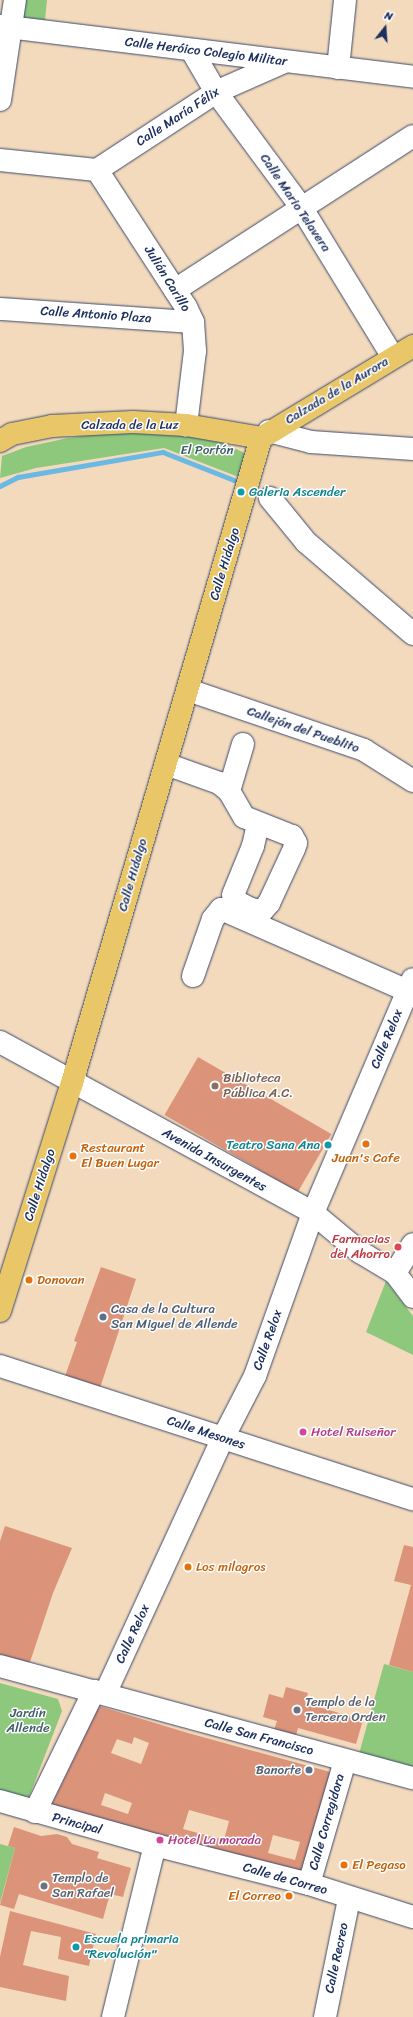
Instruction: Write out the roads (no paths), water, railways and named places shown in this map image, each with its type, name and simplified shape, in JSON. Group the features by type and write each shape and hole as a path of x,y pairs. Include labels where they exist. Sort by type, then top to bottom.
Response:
{"main road":[{"name":"Calzada de la Aurora","path":"265,434 296,418 413,346"},
{"name":"Calzada de la Luz","path":"0,441 12,434 52,426 133,422 186,425 265,434"},
{"name":"Calle Hidalgo","path":"0,1311 72,1082 265,434"}],"street":[{"path":"0,100 6,27 15,0"},
{"path":"338,68 345,0"},
{"name":"Calle Heróico Colegio Militar","path":"6,27 413,77"},
{"name":"Calle Mario Telavera","path":"192,51 216,92 301,207 393,357"},
{"name":"Calle María Félix","path":"97,170 216,92 284,62"},
{"path":"175,290 301,207 413,136"},
{"path":"0,160 97,170"},
{"name":"Julián Carillo","path":"97,170 175,290 193,322 194,351 186,425"},
{"name":"Calle Antonio Plaza","path":"0,308 193,322"},
{"name":"Calzada de la Luz","path":"265,434 311,442 413,449"},
{"path":"270,498 306,542 413,634"},
{"name":"Callejón del Pueblito","path":"188,690 364,750 413,781"},
{"path":"229,791 243,744"},
{"path":"166,764 219,783 229,791 244,817 258,824"},
{"path":"193,976 213,919 222,909 410,985"},
{"name":"Calle Relox","path":"35,1812 100,1693 223,1438 255,1376 313,1214 410,985"},
{"name":"Avenida Insurgentes","path":"0,1042 313,1214 360,1252 395,1273 413,1297"},
{"path":"395,1273 413,1244"},
{"name":"Calle Mesones","path":"0,1366 413,1499"},
{"name":"Calle San Francisco","path":"0,1666 345,1761 413,1778"},
{"name":"Calle Corregidora","path":"309,1884 345,1761"},
{"name":"Principal","path":"0,1801 155,1845"},
{"path":"113,2017 155,1845"},
{"name":"Calle de Correo","path":"155,1845 309,1884 350,1899 413,1917"},
{"name":"Calle Recreo","path":"325,2017 350,1899"}],"waterway":[{"path":"0,486 18,477 163,452 239,482"}],"place":[{"name":"Galeria Ascender","path":"241,492"},
{"name":"Biblioteca Pública A.C.","path":"215,1086"},
{"name":"Juan's Cafe","path":"366,1144"},
{"name":"Teatro Sana Ana","path":"328,1145"},
{"name":"Restaurant El Buen Lugar","path":"73,1156"},
{"name":"Farmacias del Ahorro","path":"398,1247"},
{"name":"Donovan","path":"29,1280"},
{"name":"Casa de la Cultura San Miguel de Allende","path":"103,1317"},
{"name":"Hotel Ruiseñor","path":"303,1432"},
{"name":"Los milagros","path":"188,1567"},
{"name":"Templo de la Tercera Orden","path":"297,1710"},
{"name":"Banorte","path":"309,1770"},
{"name":"Hotel La morada","path":"160,1840"},
{"name":"El Pegaso","path":"344,1865"},
{"name":"Templo de San Rafael","path":"44,1886"},
{"name":"El Correo","path":"289,1896"},
{"name":"Escuela primaria \"Revolución\"","path":"76,1947"}],"park label":[{"name":"El Portón","path":"207,450"},
{"name":"Jardín Allende","path":"28,1722"}]}
